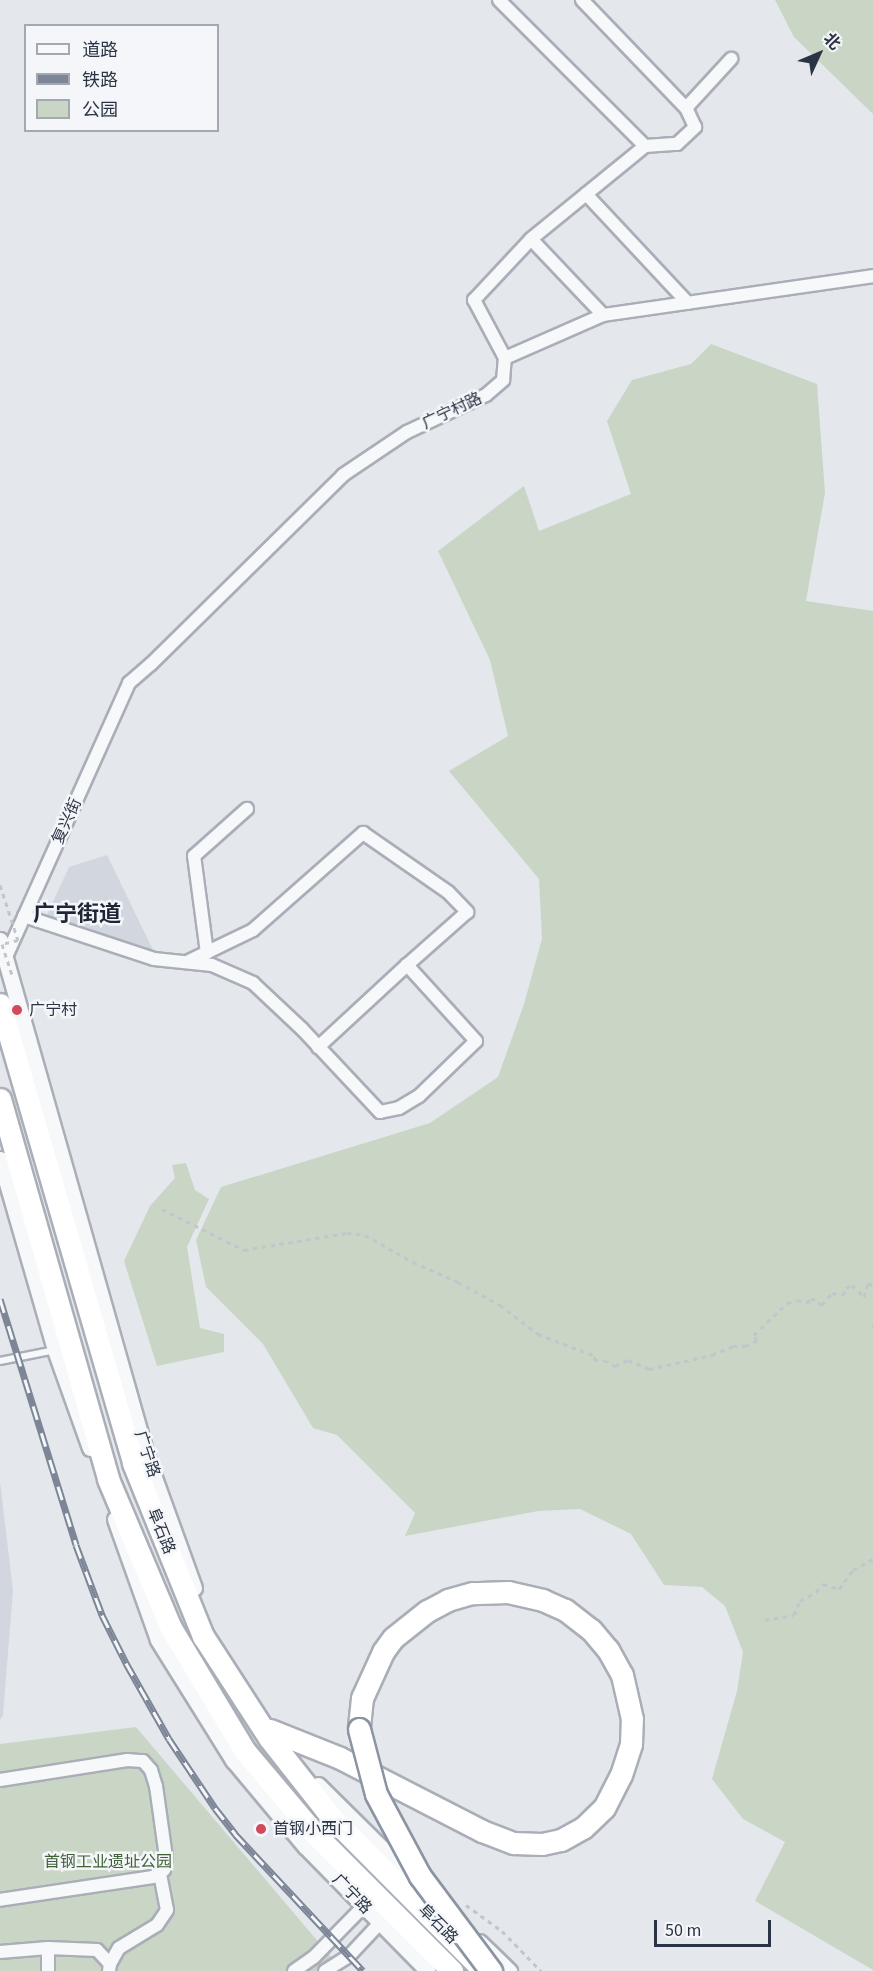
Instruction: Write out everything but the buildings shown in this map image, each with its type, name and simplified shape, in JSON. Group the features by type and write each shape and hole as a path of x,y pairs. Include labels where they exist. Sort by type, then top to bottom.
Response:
{"highway":[{"name":"阜石路","path":"0,1004 134,1463 203,1635 269,1738 332,1818 484,1971"},
{"name":"阜石路","path":"0,1099 108,1479 171,1628 245,1751 315,1834 452,1971"},
{"path":"270,1730 340,1758 482,1831 514,1843 542,1844 561,1840 583,1828 604,1808 621,1775 631,1744 632,1719 622,1675 608,1650 591,1630 565,1610 543,1600 508,1592 472,1593 448,1600 427,1611 393,1638 378,1662 362,1698 359,1729 376,1794 420,1876 491,1971"}],"street":[{"path":"499,0 645,146"},
{"path":"582,0 687,108 695,127 677,144 645,146 531,239 474,300 505,358 603,315 873,276"},
{"path":"687,108 731,59"},
{"path":"586,194 688,303"},
{"path":"531,239 603,315"},
{"name":"广宁村路","path":"129,683 343,475 407,432 486,395 502,380 505,358"},
{"name":"复兴街","path":"5,959 129,683"},
{"path":"207,953 194,856 247,809"},
{"path":"188,962 253,930 363,833 448,892 467,912 318,1047"},
{"path":"24,916 154,960 212,965 253,983 380,1112 399,1108 419,1096 476,1041 407,965"},
{"name":"广宁路","path":"0,940 147,1458 211,1635 270,1730 327,1796 509,1971"},
{"name":"广宁路","path":"0,1159 55,1350 158,1640 233,1760 305,1846 428,1971"},
{"path":"0,1780 127,1760 143,1761 151,1770 156,1786 166,1857 164,1870 160,1874 0,1900"},
{"path":"0,1952 48,1948 97,1950 109,1967 119,1948 157,1925 167,1910 160,1874"},
{"path":"294,1971 314,1957 364,1906"},
{"path":"326,1971 349,1956 380,1923"},
{"path":"48,1948 48,1971"}],"lane":[{"path":"0,1361 55,1350"}],"path":[{"path":"0,885 18,940 2,944 12,975"},
{"path":"162,1209 244,1250 346,1233 365,1235 413,1262 458,1282 500,1305 538,1334 595,1356 594,1360 604,1360 615,1366 628,1359 649,1369 712,1355 733,1346 745,1346 757,1341 754,1335 787,1303 797,1300 807,1303 811,1298 822,1305 832,1293 843,1295 846,1288 852,1285 864,1298 868,1283 873,1285"},
{"path":"765,1620 794,1615 800,1601 816,1592 823,1584 839,1589 853,1570 873,1559"}],"shaded area":[{"path":"107,855 154,952 46,917 69,867"},
{"path":"0,1482 13,1590 3,1715 0,1720"}],"green space":[{"path":"775,0 873,0 873,114 794,37"},
{"path":"711,344 817,384 825,493 806,601 873,611 873,1970 755,1901 785,1842 743,1819 712,1779 737,1691 743,1652 725,1606 702,1587 664,1585 631,1534 580,1509 538,1511 405,1536 415,1513 337,1435 313,1428 263,1344 206,1287 196,1240 221,1187 430,1123 498,1077 524,1004 542,939 539,879 449,771 508,736 490,660 438,551 524,486 539,531 631,494 607,421 632,380 691,364"},
{"path":"186,1163 195,1190 209,1199 187,1247 200,1328 224,1334 224,1352 157,1366 124,1261 150,1206 175,1178 172,1165"},
{"name":"首钢工业遗址公园","path":"136,1727 343,1971 0,1971 0,1744"}],"railway":[{"path":"0,1299 76,1545 102,1615 126,1663 169,1739 235,1834 363,1971"}],"place":[{"name":"广宁村","path":"17,1010"},
{"name":"首钢小西门","path":"261,1829"}],"district":[{"name":"广宁街道","path":"77,915"}]}
